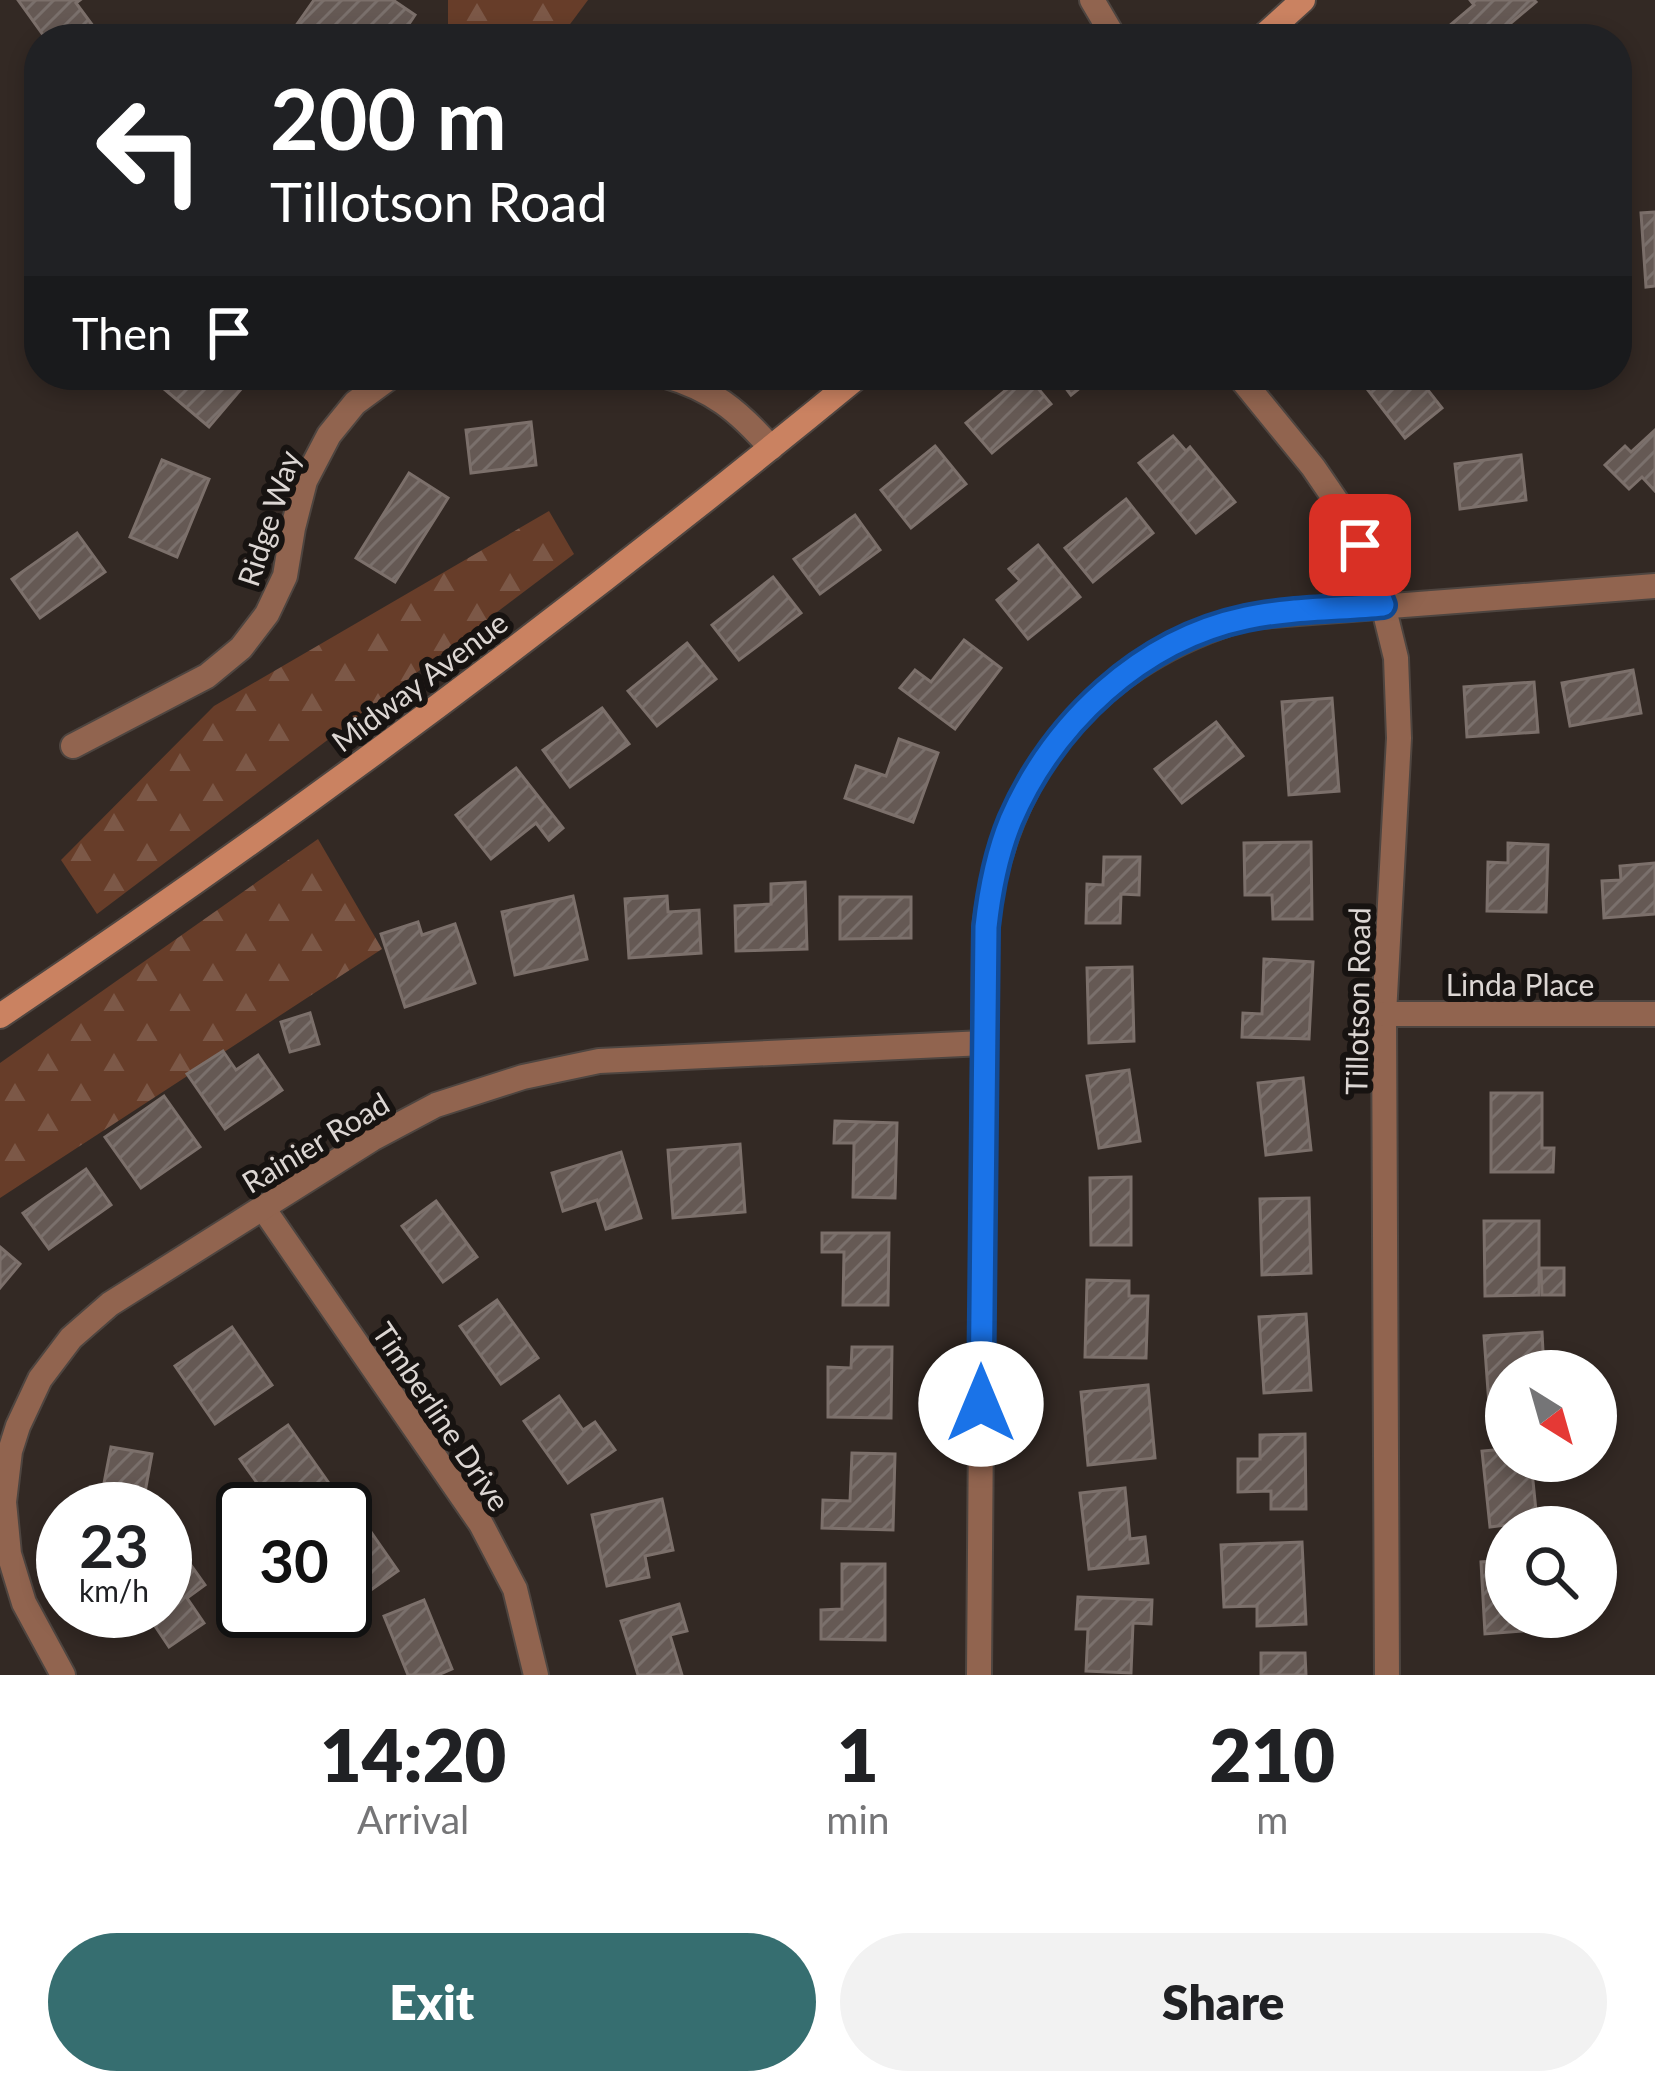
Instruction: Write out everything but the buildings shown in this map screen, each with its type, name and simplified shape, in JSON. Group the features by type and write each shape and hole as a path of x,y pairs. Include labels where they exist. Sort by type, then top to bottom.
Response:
{"main road":[{"path":"1277,24 1304,0"},
{"name":"Midway Avenue","path":"0,1016 392,739 669,530 842,390"}],"street":[{"name":"Ridge Way","path":"73,746 207,676 241,648 267,614 285,576 305,481 329,435 373,390"},
{"path":"704,390 741,413 771,448"},
{"name":"Tillotson Road","path":"1250,390 1341,508 1383,605 1396,658 1399,698 1384,1014 1387,1675"},
{"path":"979,1675 986,927 998,856 1026,789 1066,729 1091,703 1148,658 1213,627 1248,617 1655,586"},
{"name":"Linda Place","path":"1384,1014 1655,1014"},
{"name":"Rainier Road","path":"63,1675 24,1604 9,1554 4,1502 10,1451 40,1379 71,1338 110,1304 372,1139 436,1105 523,1077 599,1060 984,1043"},
{"name":"Timberline Drive","path":"263,1208 481,1525 515,1588 536,1675"}],"green space":[{"path":"448,0 588,0 570,24 448,24"},
{"path":"549,511 574,554 97,914 61,860 214,706"},
{"path":"318,839 382,949 0,1198 0,1063"}],"route":[{"path":"981,1404 986,927 990,891 1010,822 1066,729 1148,658 1213,627 1248,617 1383,605 1360,545"}]}
